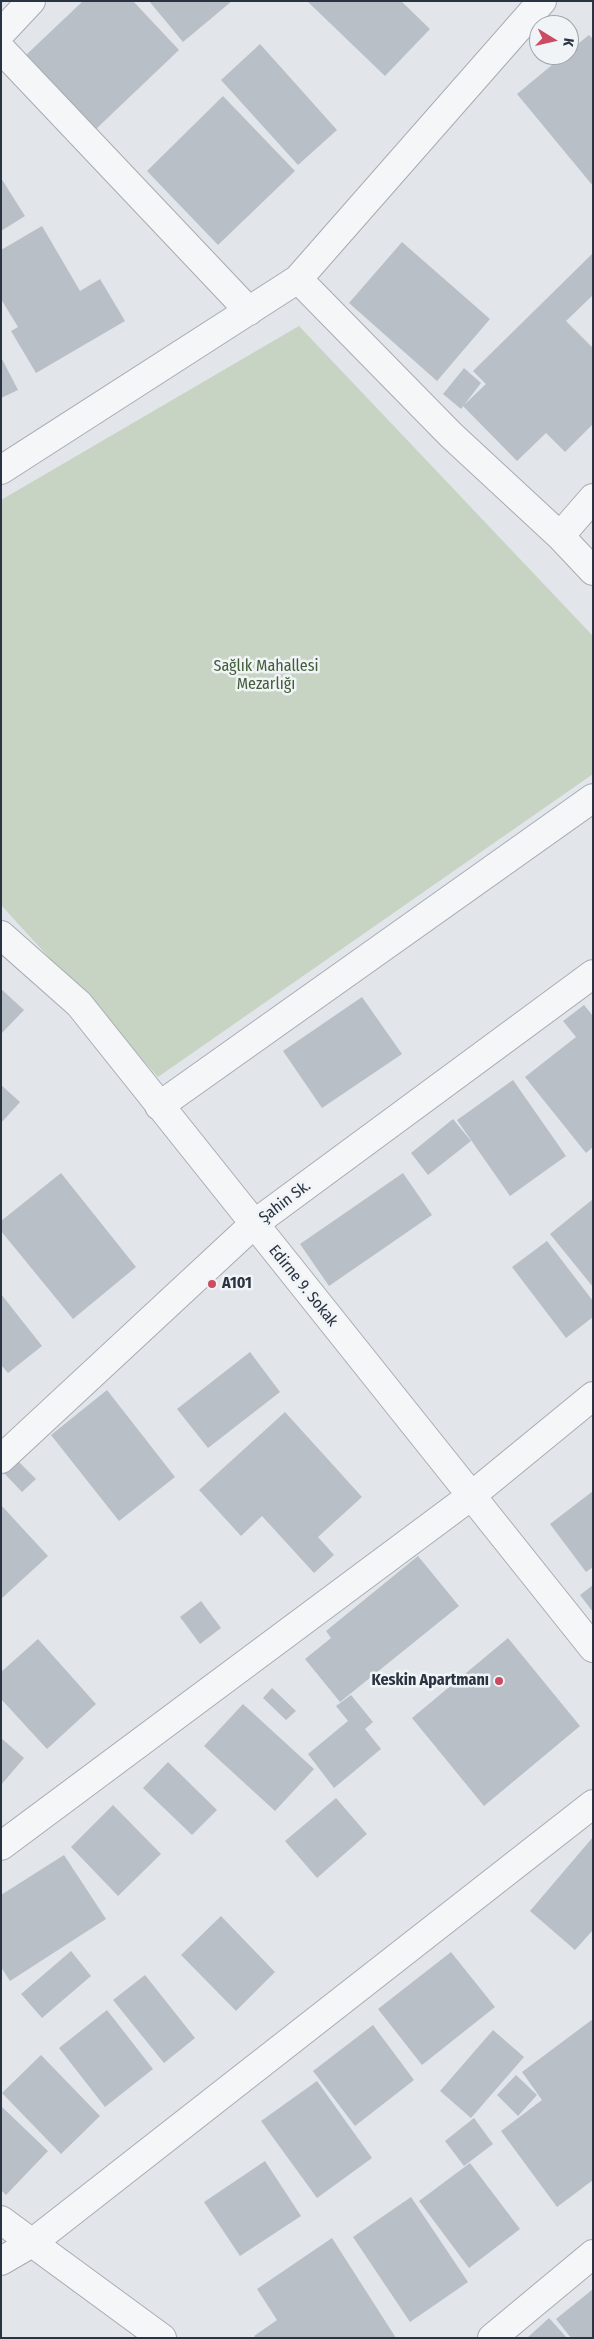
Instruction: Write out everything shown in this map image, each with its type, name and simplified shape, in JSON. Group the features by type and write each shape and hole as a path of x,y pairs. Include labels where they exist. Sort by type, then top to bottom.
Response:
{"street":[{"path":"1,33 31,1"},
{"path":"1,470 298,279 542,1"},
{"path":"1,49 248,311"},
{"path":"298,279 451,435 560,536 593,571"},
{"path":"560,536 593,498"},
{"path":"160,1106 593,798"},
{"name":"Edirne 9. Sokak","path":"1,935 79,1004 593,1648"},
{"name":"Şahin Sk.","path":"1,1459 254,1224 593,974"},
{"path":"1,1846 471,1496 593,1396"},
{"path":"1,2261 32,2243 593,1804"},
{"path":"1,2220 162,2338"},
{"path":"492,2338 593,2254"}],"green space":[{"name":"Sağlık Mahallesi Mezarlığı","path":"299,326 593,636 593,774 158,1077 1,905 1,500"}],"building":[{"path":"83,1 133,1 179,50 96,129 26,55"},
{"path":"149,1 232,1 183,42"},
{"path":"307,1 401,1 430,29 385,76"},
{"path":"589,35 593,39 593,186 517,94 552,65 579,65 579,43"},
{"path":"260,44 337,130 298,165 221,80"},
{"path":"223,96 295,171 218,245 147,171"},
{"path":"1,178 25,216 1,231"},
{"path":"42,226 80,291 100,279 125,321 36,373 11,331 18,327 1,299 1,250"},
{"path":"402,242 490,319 437,381 349,303"},
{"path":"593,253 593,295 566,321 593,348 593,424 565,452 546,433 517,461 463,406 486,384 473,371"},
{"path":"1,357 18,390 1,398"},
{"path":"464,368 481,383 461,409 443,394"},
{"path":"1,989 24,1010 1,1034"},
{"path":"362,997 402,1054 322,1108 283,1051"},
{"path":"584,1005 593,1016 593,1147 586,1153 525,1077 576,1037 563,1021"},
{"path":"513,1080 566,1156 510,1196 457,1120"},
{"path":"1,1085 20,1102 1,1123"},
{"path":"453,1119 471,1141 428,1175 411,1153"},
{"path":"61,1173 136,1267 73,1319 1,1231 1,1221"},
{"path":"403,1173 432,1215 329,1286 300,1244"},
{"path":"593,1199 593,1287 550,1234"},
{"path":"547,1241 593,1301 593,1317 566,1338 512,1267"},
{"path":"1,1294 42,1346 8,1373 1,1365"},
{"path":"250,1352 280,1392 208,1448 177,1409"},
{"path":"107,1390 175,1477 119,1521 51,1435"},
{"path":"285,1412 362,1497 318,1537 334,1555 314,1573 262,1516 241,1536 199,1490"},
{"path":"15,1458 36,1479 22,1492 2,1471"},
{"path":"593,1491 593,1567 586,1572 550,1524"},
{"path":"1,1505 48,1556 1,1599"},
{"path":"418,1556 459,1606 340,1702 305,1659 331,1638 326,1631"},
{"path":"593,1585 593,1612 580,1595"},
{"path":"201,1601 221,1628 200,1644 180,1617"},
{"path":"508,1638 580,1726 484,1806 412,1718"},
{"path":"38,1639 96,1704 47,1749 1,1699 1,1672"},
{"path":"272,1688 296,1711 286,1720 263,1698"},
{"path":"351,1695 373,1722 365,1729 381,1749 334,1788 308,1754 348,1721 336,1706"},
{"path":"243,1704 314,1769 275,1811 204,1746"},
{"path":"1,1738 24,1758 1,1785"},
{"path":"168,1762 217,1810 192,1835 143,1788"},
{"path":"336,1798 367,1834 317,1878 285,1841"},
{"path":"113,1805 161,1854 118,1896 71,1847"},
{"path":"593,1837 593,1930 575,1950 530,1911"},
{"path":"64,1855 106,1919 10,1981 1,1967 1,1895"},
{"path":"221,1916 275,1972 236,2011 181,1955"},
{"path":"71,1951 91,1976 42,2018 21,1994"},
{"path":"451,1952 495,2007 422,2065 378,2009"},
{"path":"145,1975 195,2038 164,2063 113,2000"},
{"path":"107,2010 153,2069 105,2107 59,2048"},
{"path":"593,2019 593,2180 557,2207 501,2131 542,2100 522,2072"},
{"path":"373,2025 414,2080 355,2126 313,2071"},
{"path":"493,2030 524,2057 471,2118 440,2091"},
{"path":"41,2055 100,2116 61,2154 2,2093"},
{"path":"516,2075 537,2095 518,2116 497,2095"},
{"path":"317,2081 372,2158 317,2198 261,2121"},
{"path":"1,2106 48,2151 6,2195 1,2190"},
{"path":"474,2118 493,2144 464,2166 445,2141"},
{"path":"265,2161 301,2216 240,2256 204,2202"},
{"path":"470,2163 520,2229 469,2268 419,2201"},
{"path":"411,2197 468,2282 410,2322 353,2237"},
{"path":"332,2238 396,2338 256,2338 254,2336 277,2320 257,2289"},
{"path":"593,2289 593,2338 571,2338 556,2319"},
{"path":"549,2318 567,2338 527,2338"}],"place":[{"name":"A101","path":"212,1284"},
{"name":"Keskin Apartmanı","path":"499,1681"}]}
